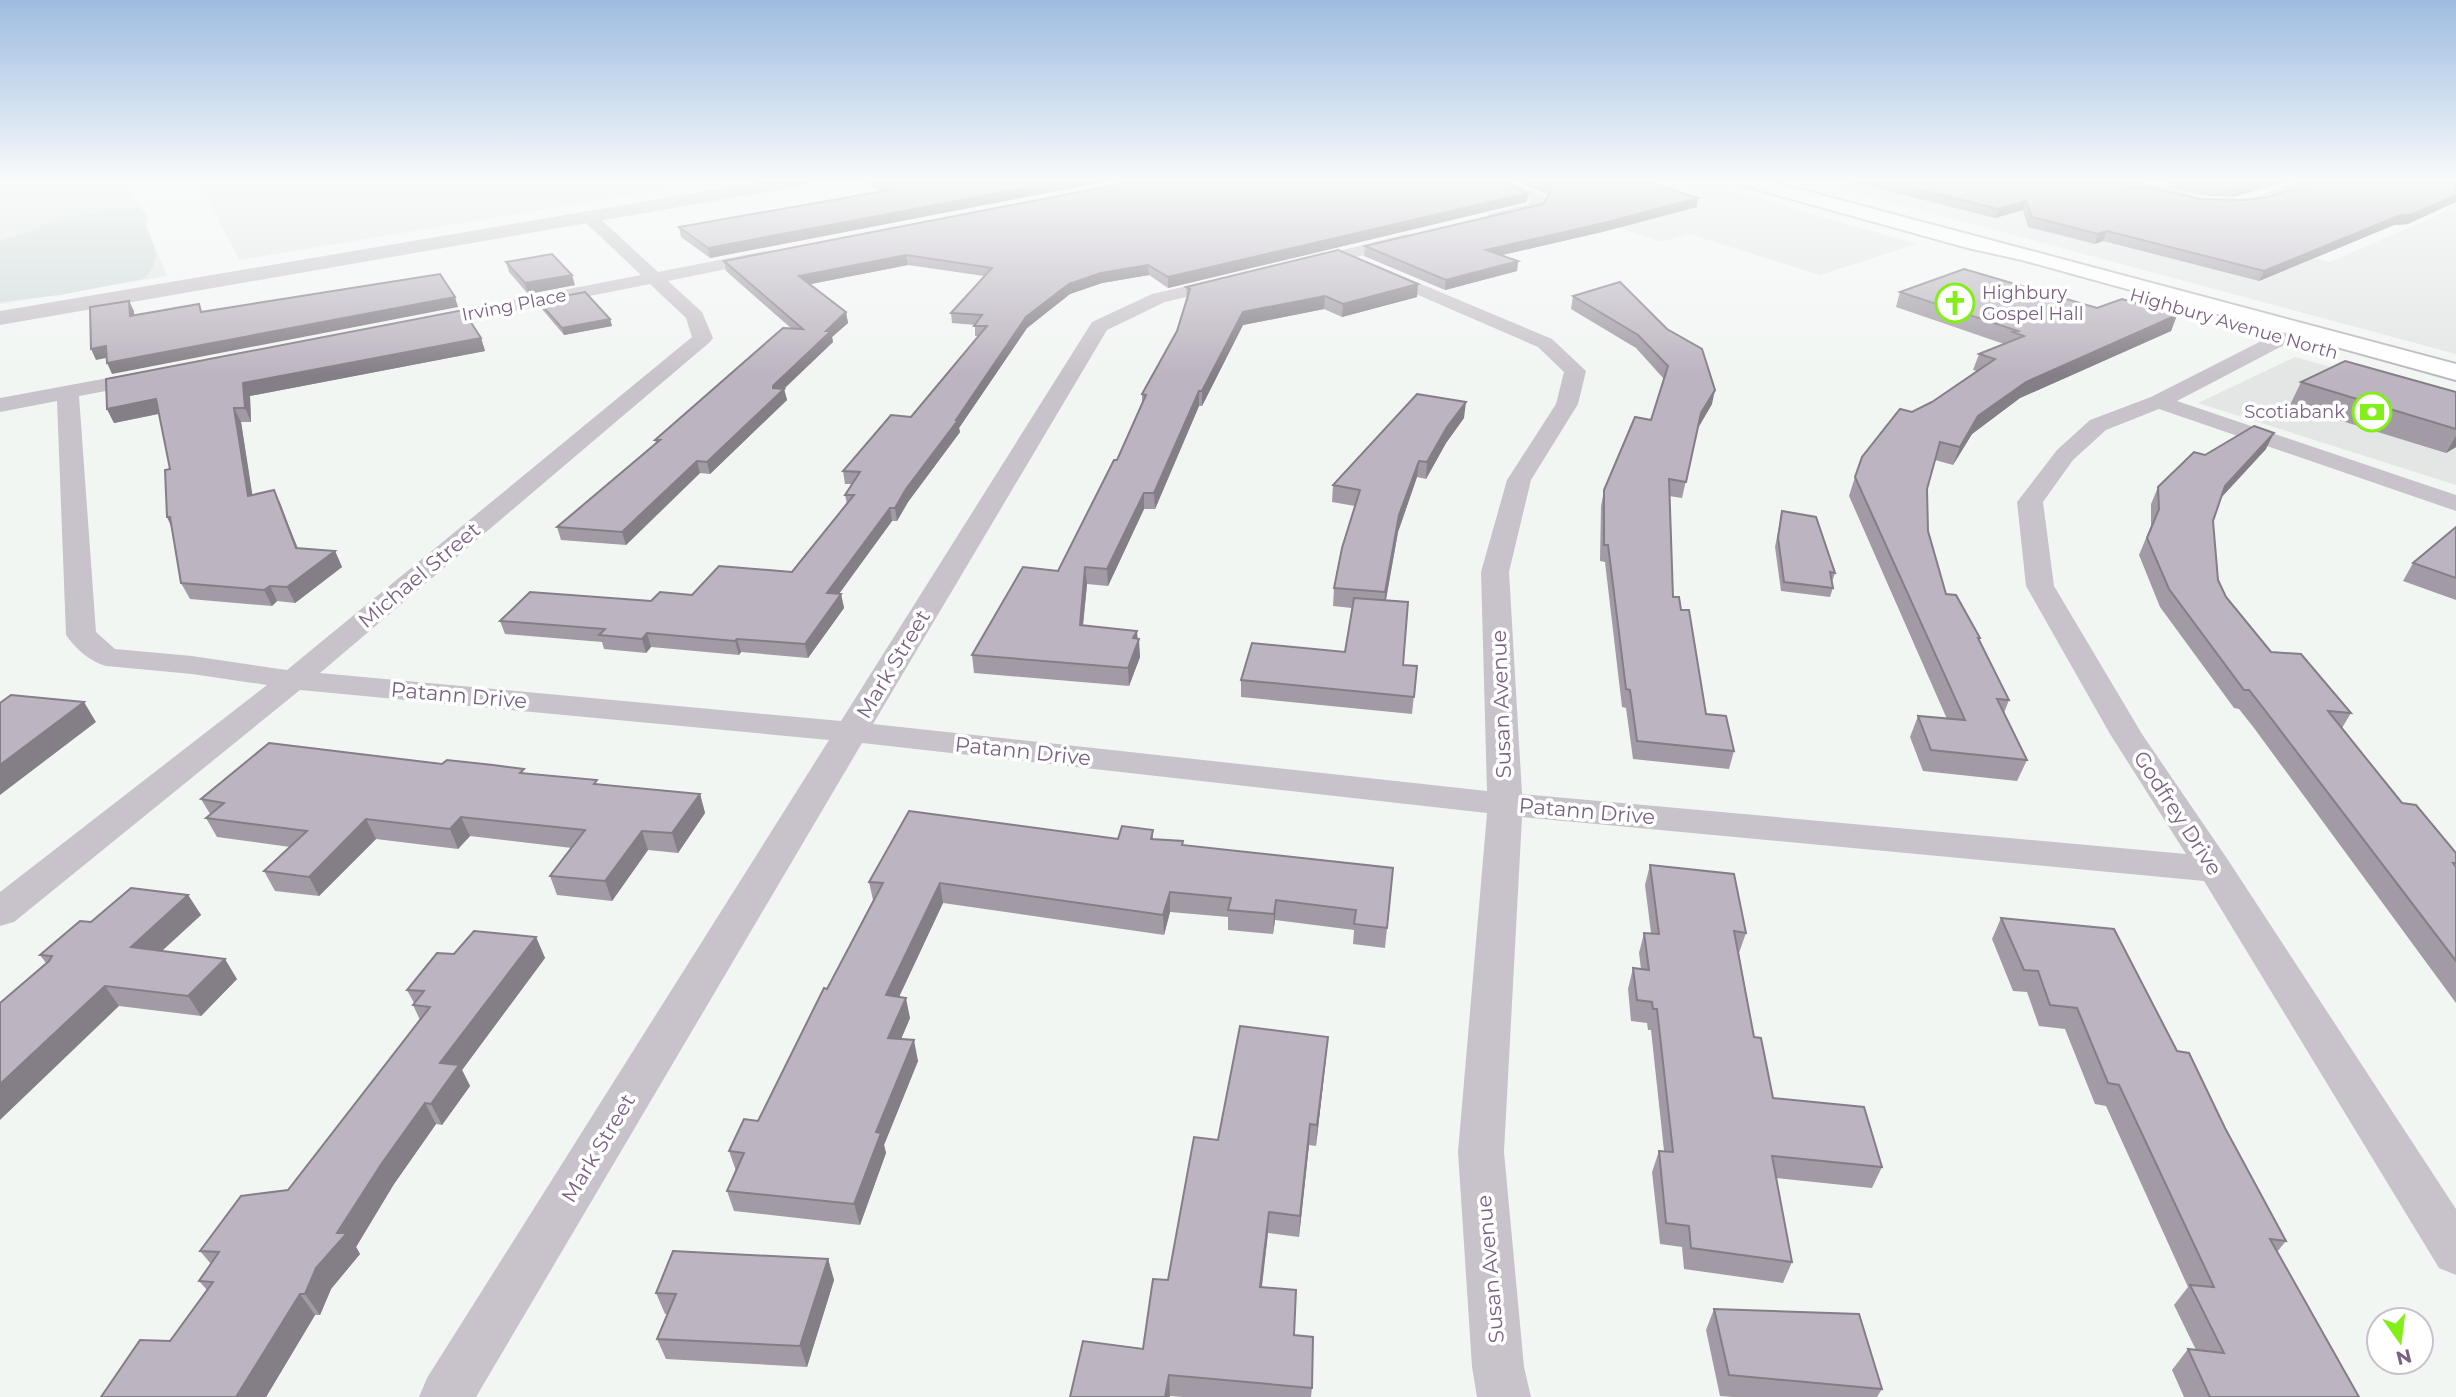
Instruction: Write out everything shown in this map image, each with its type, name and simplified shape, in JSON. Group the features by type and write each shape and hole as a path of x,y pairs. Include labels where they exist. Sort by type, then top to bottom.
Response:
{"main road":[{"name":"Highbury Avenue North","path":"1978,245 2011,261 2456,372"},
{"name":"Highbury Avenue North","path":"2291,333 2456,387"}],"street":[{"path":"0,318 425,245"},
{"name":"Michael Street","path":"0,912 293,680 703,338 695,316 619,245"},
{"name":"Mark Street","path":"446,1397 1099,326 1159,298 1385,245"},
{"name":"Irving Place","path":"408,326 788,251"},
{"name":"Susan Avenue","path":"1343,256 1545,343 1575,372 1567,404 1520,480 1495,572 1505,804 1481,1152 1498,1367 1504,1397"},
{"name":"Godfrey Drive","path":"2291,333 2159,402 2098,425 2065,455 2030,502 2040,586 2126,734 2215,869 2456,1252"},
{"path":"0,405 163,374"},
{"name":"Patann Drive","path":"68,392 81,635 106,657 192,665 293,680 852,732 1505,804 2215,869"},
{"path":"2159,402 2456,503"}],"shaded area":[{"path":"0,245 154,245 167,276 0,304"},
{"path":"0,245 153,245 153,267 143,279 60,295 0,302"},
{"path":"232,245 328,245 239,260"},
{"path":"1725,245 1912,245 1820,275"},
{"path":"2051,245 2262,245 2330,262 2369,245 2456,245 2456,354"},
{"path":"2295,357 2456,402 2456,485 2198,403"}],"building":[{"path":"805,245 1304,245 1168,277 1148,265 1101,273 1069,284 1026,317 958,420 906,489 895,508 890,508 827,593 841,594 805,644 647,633 642,639 599,635 605,629 500,621 530,592 651,601 660,592 692,595 719,566 792,572 854,495 845,495 860,472 843,471 891,415 911,417 987,326 974,326 982,315 951,313 992,268 906,255 799,276 846,312 826,331 831,331 773,386 784,389 707,462 697,461 622,532 557,527 660,440 655,440 783,328 803,329 724,261"},
{"path":"1507,245 1486,250 1518,261 1446,280 1365,246"},
{"path":"2163,245 2327,245 2264,271"},
{"path":"1338,250 1418,284 1343,304 1325,296 1243,312 1202,391 1199,391 1154,493 1144,493 1107,569 1085,567 1080,625 1137,631 1133,638 1139,639 1128,668 972,655 1023,567 1058,571 1114,460 1117,460 1146,395 1142,394 1177,331 1190,289 1186,287"},
{"path":"552,254 572,275 525,283 506,262"},
{"path":"1964,269 2097,308 2122,299 2177,315 2026,382 1978,416 1960,447 1940,442 1927,489 1928,531 1946,594 1956,595 1980,638 2009,700 1997,699 2027,760 1931,750 1918,716 1965,720 1855,477 1862,457 1900,409 1912,412 1932,402 1995,359 1979,354 2024,336 2013,332 2018,331 1900,292"},
{"path":"440,274 455,297 107,363 106,346 91,349 90,307 129,301 130,316 199,304 201,312"},
{"path":"1620,282 1667,329 1702,349 1715,390 1701,413 1686,482 1669,479 1673,597 1679,597 1681,610 1689,610 1706,714 1726,716 1734,751 1637,741 1630,690 1626,689 1608,545 1604,545 1604,490 1635,417 1651,420 1668,366 1638,335 1573,296"},
{"path":"585,292 610,319 562,328 538,301"},
{"path":"463,310 481,338 243,383 245,408 234,408 248,496 274,490 296,548 335,551 287,587 270,586 264,590 181,583 170,517 167,517 165,470 170,469 156,399 107,409 106,379"},
{"path":"2345,361 2456,392 2456,429 2301,382"},
{"path":"1417,394 1466,402 1447,427 1427,462 1419,461 1399,515 1385,592 1334,588 1342,548 1360,490 1333,485"},
{"path":"2254,426 2274,433 2225,486 2213,521 2218,580 2226,597 2271,652 2301,654 2351,713 2328,711 2402,803 2416,805 2456,853 2456,863 2453,863 2456,867 2456,961 2264,709 2249,690 2244,690 2169,589 2147,538 2159,509 2158,487 2194,452 2205,455"},
{"path":"1782,511 1816,517 1835,573 1830,572 1833,588 1784,582 1778,538"},
{"path":"2456,527 2456,578 2413,563"},
{"path":"1354,598 1408,602 1403,665 1417,666 1414,697 1241,680 1252,643 1345,652"},
{"path":"11,695 84,702 0,765 0,703"},
{"path":"269,743 442,764 447,760 493,765 524,769 520,773 597,780 594,784 700,794 672,833 642,831 605,881 550,876 585,830 461,817 450,829 366,819 309,877 264,871 307,831 206,818 224,803 201,799"},
{"path":"909,811 1118,839 1122,826 1153,830 1151,839 1183,841 1182,845 1393,868 1387,928 1354,924 1356,910 1276,900 1274,914 1228,910 1231,898 1170,892 1163,915 940,883 886,995 906,998 888,1038 914,1040 876,1132 881,1133 854,1204 727,1191 744,1153 729,1151 744,1119 758,1121 824,988 827,989 883,883 869,882"},
{"path":"1650,865 1734,874 1746,933 1734,931 1754,1037 1761,1038 1773,1098 1864,1107 1882,1167 1772,1156 1792,1262 1691,1248 1689,1226 1666,1223 1659,1151 1673,1152 1657,1009 1653,1009 1652,1002 1637,1000 1633,968 1649,970 1644,933 1659,934"},
{"path":"131,888 188,895 131,947 225,959 188,996 105,986 0,1084 0,1003 52,956 40,955 80,921 91,922"},
{"path":"2001,918 2114,929 2177,1051 2189,1053 2225,1128 2286,1241 2270,1239 2359,1397 2210,1397 2188,1349 2224,1353 2190,1285 2214,1287 2119,1085 2108,1083 2077,1008 2050,1005 2038,971 2024,970"},
{"path":"474,931 536,937 440,1063 459,1065 431,1104 425,1103 382,1163 337,1233 347,1233 316,1268 305,1294 300,1294 236,1397 101,1397 140,1340 170,1341 213,1282 199,1281 219,1252 200,1251 241,1196 288,1190 430,1007 413,1005 424,991 407,990 437,953 454,954"},
{"path":"1240,1026 1328,1037 1317,1125 1310,1124 1300,1216 1269,1212 1260,1287 1296,1290 1294,1335 1313,1337 1312,1388 1169,1375 1165,1397 1070,1397 1083,1341 1143,1349 1153,1279 1168,1280 1194,1137 1218,1140"},
{"path":"673,1251 828,1259 800,1346 657,1339 676,1294 656,1293"},
{"path":"1714,1309 1859,1314 1882,1389 1729,1375"}],"place":[{"name":"Highbury Gospel Hall","path":"1955,303"},
{"name":"Scotiabank","path":"2372,412"}]}
